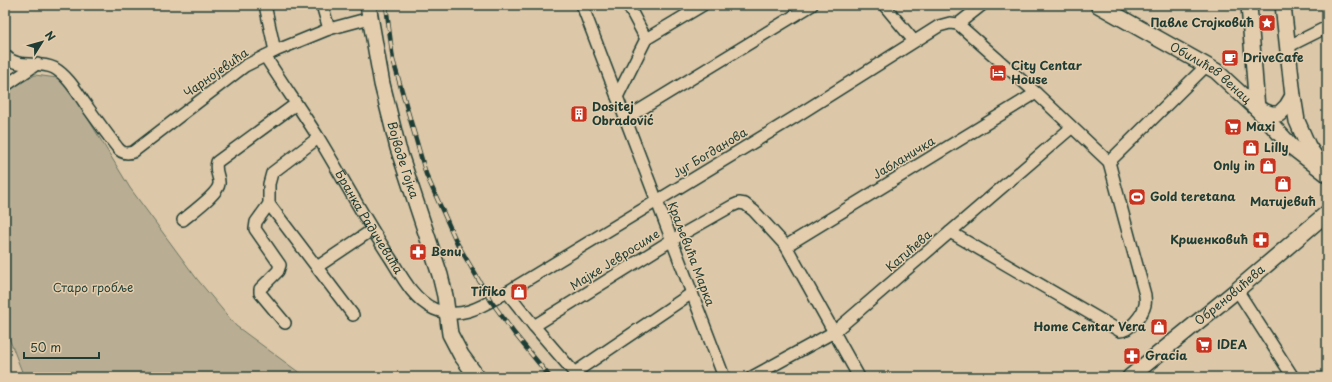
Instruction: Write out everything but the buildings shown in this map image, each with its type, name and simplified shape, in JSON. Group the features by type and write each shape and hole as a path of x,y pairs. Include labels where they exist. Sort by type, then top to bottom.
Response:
{"street":[{"path":"265,5 275,51"},
{"path":"322,5 330,29"},
{"name":"Краљевића Марка","path":"582,5 724,377"},
{"path":"628,5 646,39"},
{"path":"617,97 646,39 703,5"},
{"path":"625,119 812,5"},
{"path":"884,5 914,41"},
{"path":"950,232 1060,297 1118,329 1123,331 1131,327 1143,310 1146,300 1108,162 1036,93 958,24 982,5"},
{"name":"Обилићев венац","path":"1098,5 1216,71 1257,109 1292,147 1326,173"},
{"path":"1249,5 1257,109 1272,114 1279,114 1287,106 1292,96"},
{"path":"1283,5 1292,96 1298,121 1308,146 1326,173"},
{"name":"Чарнојевића","path":"37,64 54,69 65,76 120,151 124,153 132,152 245,66 275,51 369,12"},
{"name":"Војводе Гојка","path":"369,12 382,84 398,148 440,275 447,313"},
{"name":"Југ Богданова","path":"447,313 459,314 470,312 479,308 795,117 939,26 950,23 958,24"},
{"path":"1288,48 1327,27"},
{"path":"5,55 9,60 17,64 37,64"},
{"name":"Бранка Радичевића","path":"265,56 318,138 372,230 410,288 433,309 447,313"},
{"path":"5,86 37,64"},
{"path":"1108,162 1207,65"},
{"name":"Јабланичка","path":"786,246 1036,93"},
{"path":"183,220 217,190 220,182 216,170 217,162 296,104"},
{"name":"Катићева","path":"752,377 834,332 1071,128"},
{"path":"285,323 259,290 278,271 280,267 279,263 255,229 256,222 269,204 269,184 272,173 318,138"},
{"name":"Мајке Јевросиме","path":"534,326 672,240 739,203 745,204 754,211 786,246"},
{"path":"269,204 353,315"},
{"name":"Обреновићева","path":"1130,377 1237,290 1327,213"},
{"path":"317,267 372,230"},
{"path":"786,246 859,377"},
{"path":"1237,290 1293,377"},
{"path":"507,292 576,375 692,293"},
{"path":"447,313 450,334 461,355 477,377"}],"green space":[{"name":"Старо гробље","path":"35,75 57,78 73,94 130,188 197,279 236,326 297,371 309,377 24,377 9,338 5,322 5,92"}],"railway":[{"path":"386,5 393,60 426,174 457,243 491,301 514,333 550,377"}],"place":[{"name":"Павле Стојковић","path":"1267,23"},
{"name":"DriveCafe","path":"1230,58"},
{"name":"City Centar House","path":"998,73"},
{"name":"Dositej Obradović","path":"579,114"},
{"name":"Maxi","path":"1233,127"},
{"name":"Lilly","path":"1251,148"},
{"name":"Only in","path":"1268,166"},
{"name":"Матијевић","path":"1283,184"},
{"name":"Gold teretana","path":"1137,197"},
{"name":"Кршенковић","path":"1261,240"},
{"name":"Benu","path":"418,252"},
{"name":"Tifiko","path":"519,292"},
{"name":"Home Centar Vera","path":"1159,327"},
{"name":"IDEA","path":"1204,345"},
{"name":"Gracia","path":"1132,356"}]}
